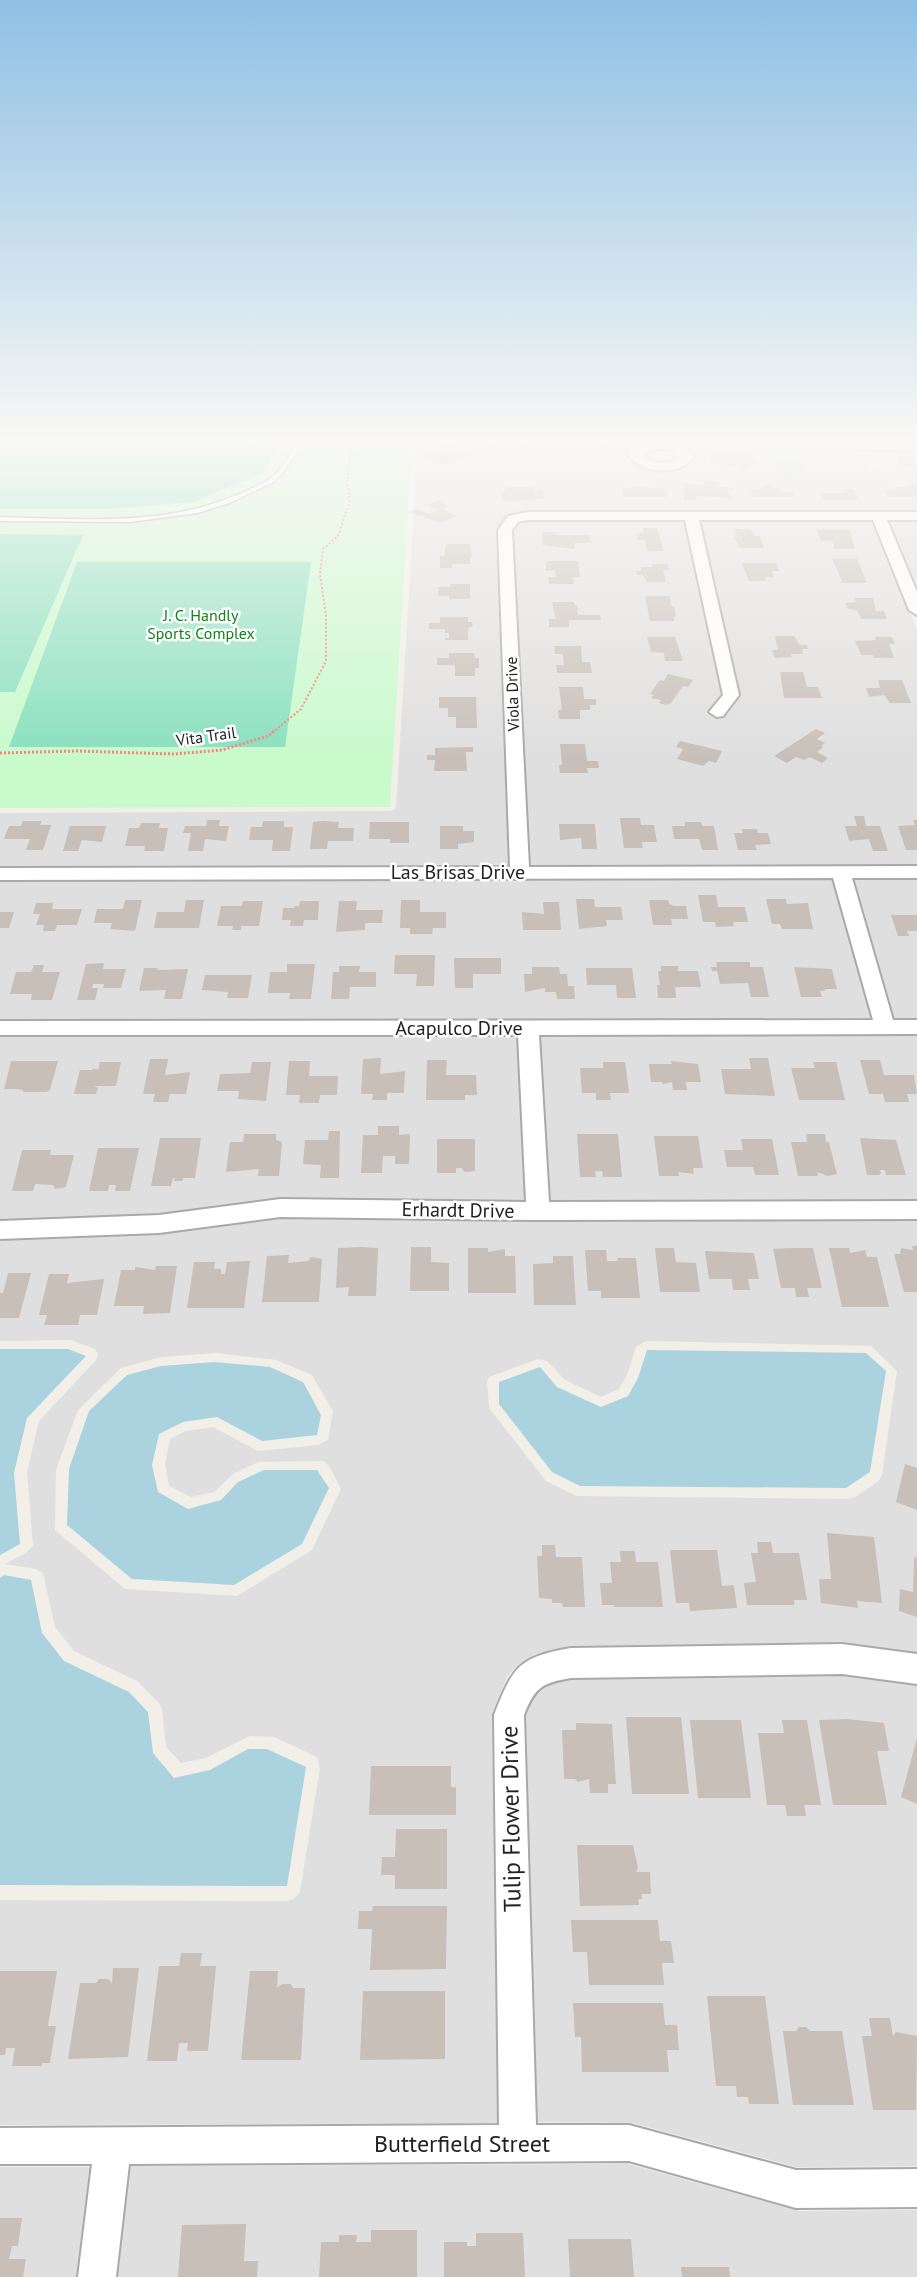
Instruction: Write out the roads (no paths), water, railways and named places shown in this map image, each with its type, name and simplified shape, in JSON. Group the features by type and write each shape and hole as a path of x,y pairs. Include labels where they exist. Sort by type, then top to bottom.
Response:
{"street":[{"name":"Viola Drive","path":"506,548 520,872"},
{"path":"698,548 731,696 717,712"},
{"path":"891,548 917,610"},
{"path":"841,872 885,1027"},
{"name":"Las Brisas Drive","path":"0,874 917,872"},
{"name":"Acapulco Drive","path":"0,1028 917,1027"},
{"path":"528,1028 538,1211"},
{"name":"Erhardt Drive","path":"0,1230 159,1224 280,1208 538,1211 917,1210"},
{"name":"Tulip Flower Drive","path":"518,2144 508,1715 522,1682 540,1668 571,1663 842,1659 917,1669"},
{"name":"Butterfield Street","path":"0,2146 629,2143 796,2189 917,2188"},
{"path":"96,2277 113,2145"}],"water":[{"path":"0,1349 68,1349 86,1356 27,1418 14,1473 20,1544 0,1555"},
{"path":"647,1350 866,1353 886,1371 870,1472 846,1488 580,1486 552,1472 499,1404 499,1382 540,1367 557,1387 601,1407 628,1396 638,1378"},
{"path":"214,1362 270,1367 303,1382 321,1415 317,1435 262,1441 217,1417 183,1422 159,1434 152,1465 158,1492 188,1509 221,1500 238,1482 264,1470 317,1470 329,1488 302,1544 234,1585 132,1579 67,1525 69,1469 89,1411 127,1375 161,1366"},
{"path":"4,1575 31,1580 42,1633 64,1661 129,1692 148,1712 153,1753 174,1778 210,1770 248,1749 267,1749 306,1767 287,1886 0,1885 0,1578"}],"park label":[{"name":"J. C. Handly Sports Complex","path":"201,624"}]}
